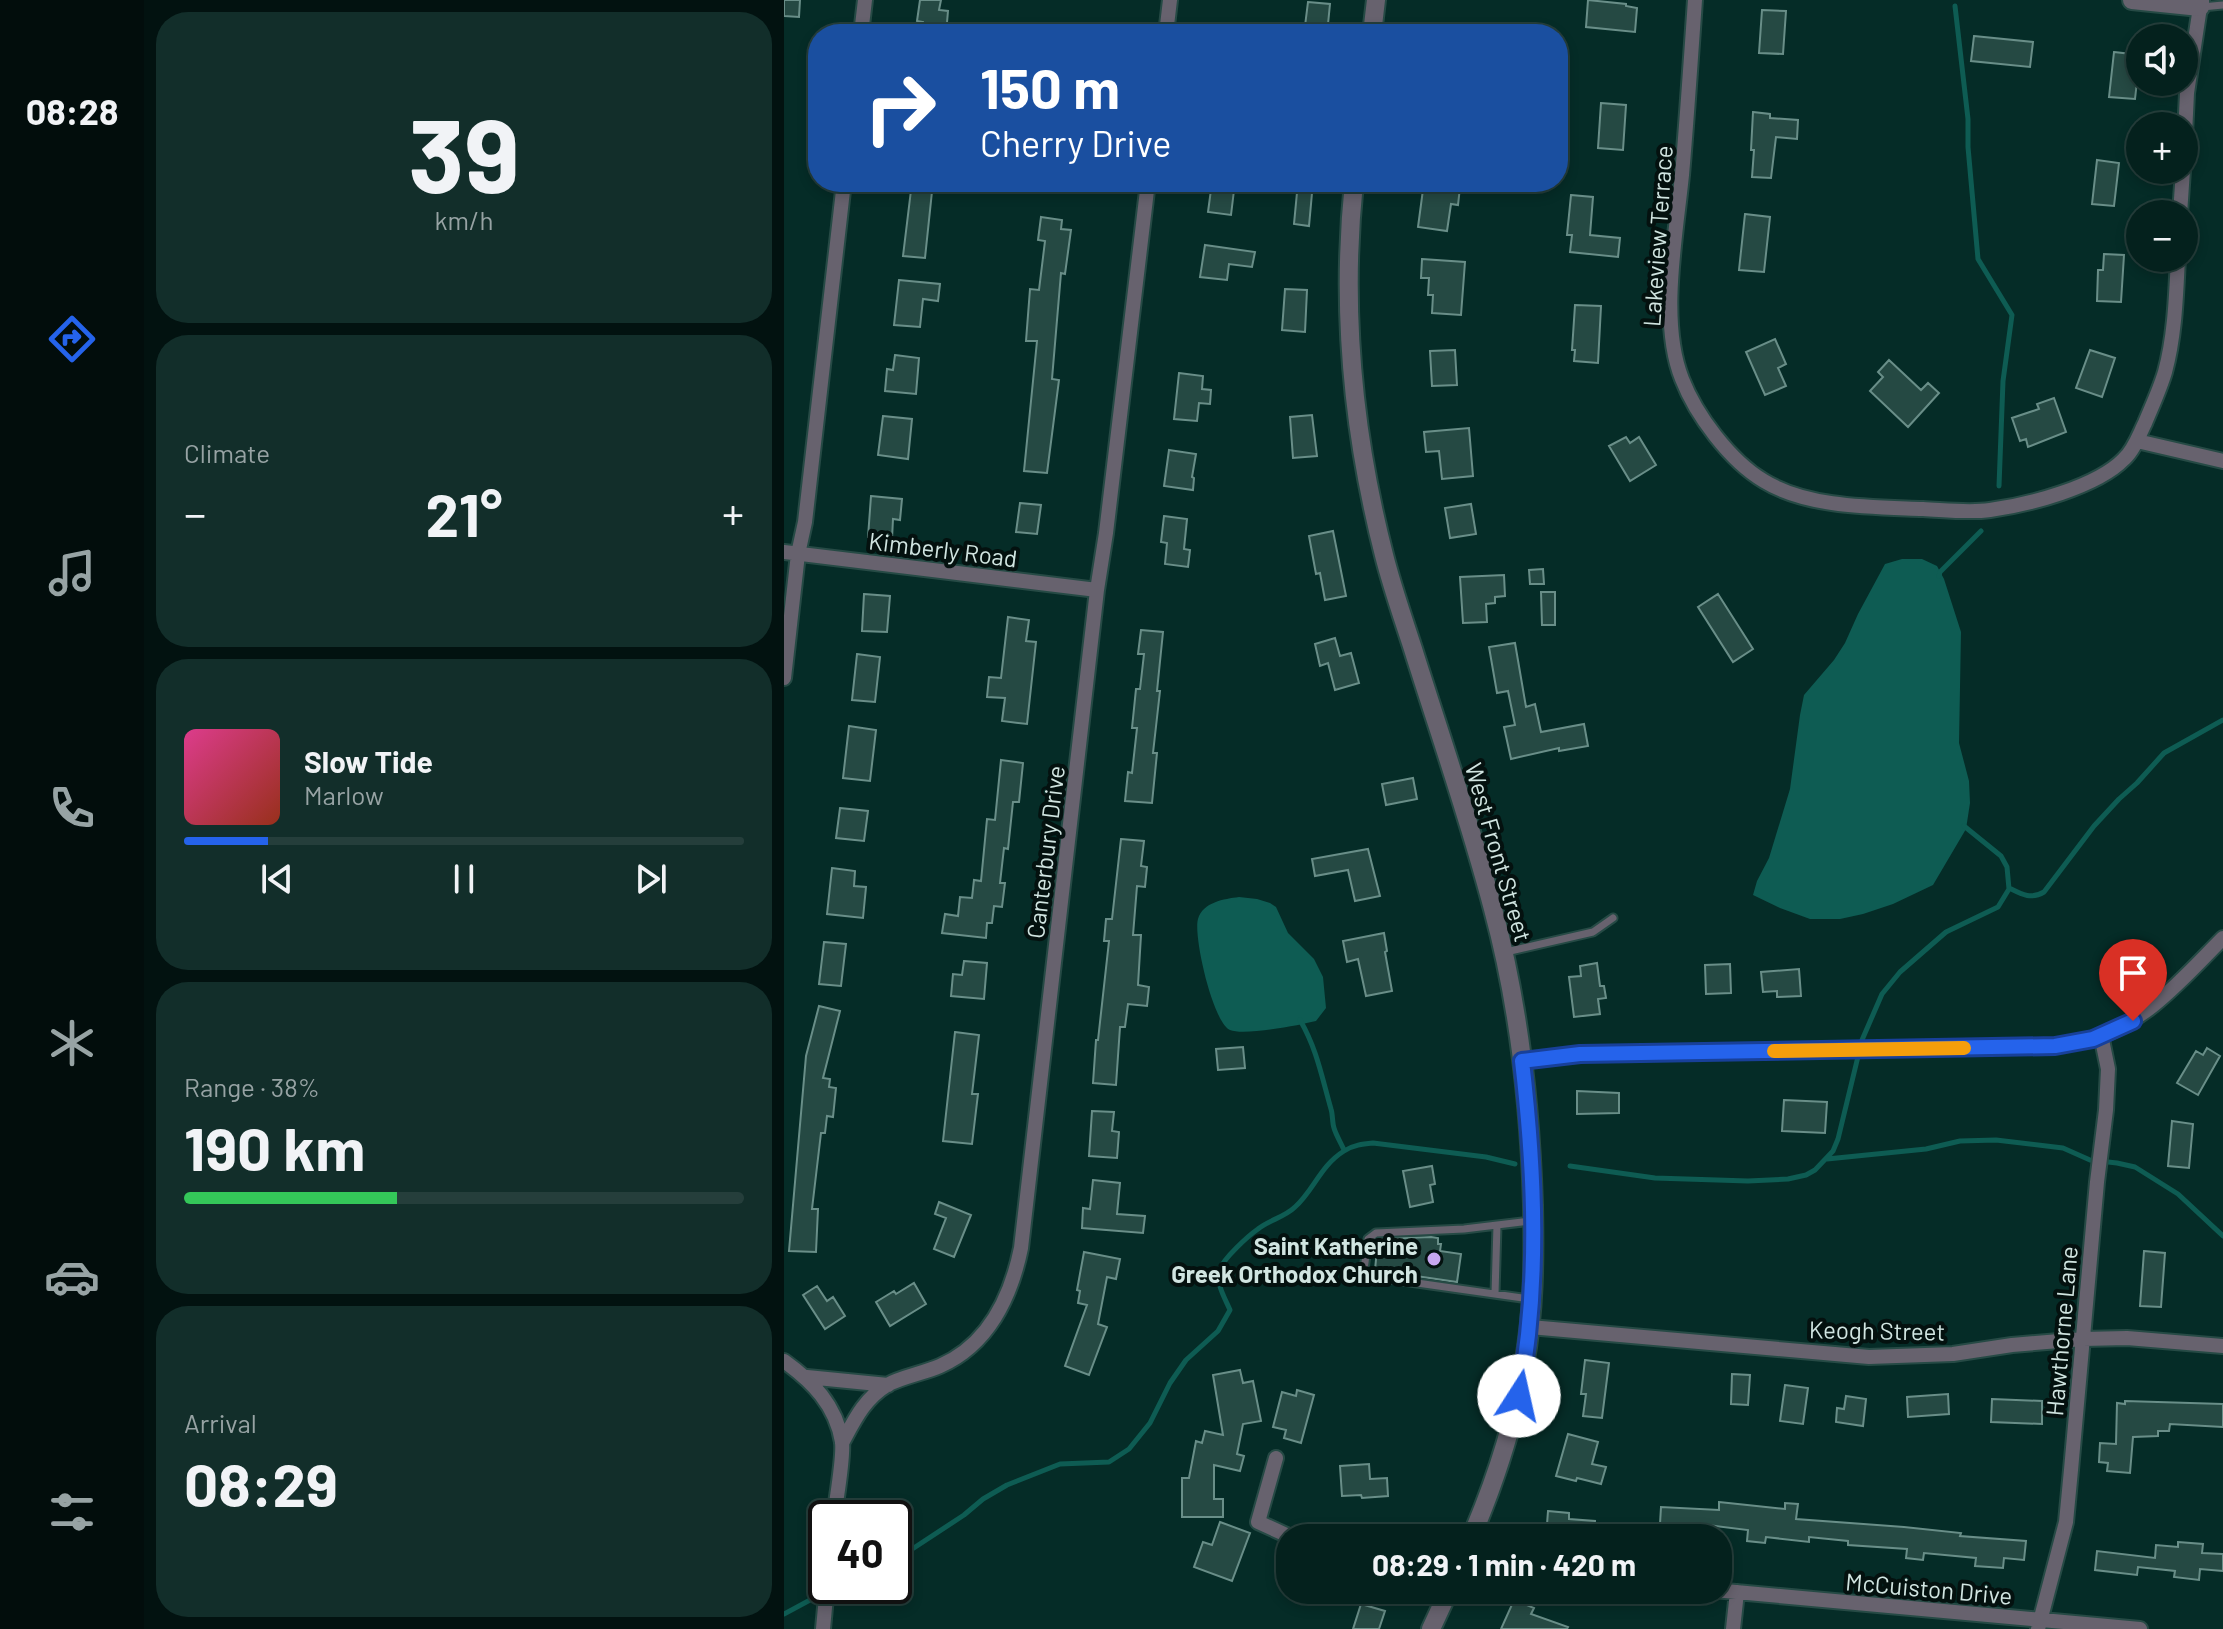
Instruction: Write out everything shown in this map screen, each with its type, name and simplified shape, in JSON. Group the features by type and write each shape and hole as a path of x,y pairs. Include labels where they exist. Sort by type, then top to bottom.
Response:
{"street":[{"path":"862,24 865,0"},
{"path":"1167,24 1170,0"},
{"path":"1373,24 1376,0"},
{"name":"Lakeview Terrace","path":"1695,0 1670,301 1673,343 1681,377 1701,416 1729,451 1763,481 1793,494 1852,506 1986,510 2052,496 2101,476 2124,459 2137,441 2158,392 2170,353 2177,272"},
{"path":"2132,0 2200,3 2186,112"},
{"path":"784,678 791,553 805,522 843,192"},
{"name":"Canterbury Drive","path":"842,1443 860,1408 888,1385 948,1363 979,1339 996,1317 1016,1274 1147,192"},
{"name":"West Front Street","path":"1354,192 1349,315 1354,395 1366,477 1384,558 1479,858 1504,953 1529,1121 1533,1221 1530,1327 1519,1396 1507,1441 1477,1524"},
{"path":"2137,441 2223,461"},
{"name":"Kimberly Road","path":"791,553 1097,590"},
{"path":"1522,1061 1580,1054 2055,1046 2093,1039 2133,1021 2167,993 2223,938"},
{"name":"Hawthorne Lane","path":"2040,1624 2066,1522 2106,1110 2108,1069 2101,1035"},
{"name":"Keogh Street","path":"1530,1327 1869,1357 1953,1354 2083,1339 2127,1338 2223,1346"},
{"path":"784,1361 807,1377 830,1406 842,1443 836,1500"},
{"path":"807,1377 888,1385"},
{"path":"1276,1458 1258,1522 1276,1530"},
{"name":"McCuiston Drive","path":"1732,1592 2040,1624 2140,1629"},
{"path":"1733,1629 1737,1592"},
{"path":"823,1629 825,1604"},
{"path":"1431,1629 1442,1604"}],"lane":[{"path":"2200,3 2223,5"},
{"path":"1504,953 1593,932 1613,918"},
{"path":"1532,1300 1375,1277 1364,1270 1366,1245 1371,1235 1376,1233 1533,1221"},
{"path":"1495,1294 1497,1225"}],"shaded area":[{"path":"1902,559 1922,559 1937,566 1961,632 1959,743 1969,781 1966,829 1933,885 1863,914 1840,919 1810,919 1753,895 1769,858 1790,789 1804,695 1845,643 1885,564"},
{"path":"1239,897 1257,899 1276,907 1288,933 1314,959 1323,977 1326,1008 1316,1021 1247,1032 1230,1030 1224,1024 1206,978 1198,943 1198,919 1209,905"}],"building":[{"path":"784,0 800,0 799,17 784,16"},
{"path":"920,0 941,0 939,10 948,11 947,24 923,24 917,21"},
{"path":"1588,0 1637,8 1635,32 1586,27"},
{"path":"1308,2 1330,4 1328,24 1305,24"},
{"path":"1762,10 1786,11 1783,54 1759,53"},
{"path":"1974,36 2033,42 2030,67 1971,61"},
{"path":"2114,52 2126,53 2126,96 2135,96 2135,99 2109,97"},
{"path":"1601,103 1626,105 1623,150 1598,148"},
{"path":"1753,112 1770,114 1770,118 1798,120 1797,139 1776,137 1771,178 1752,177"},
{"path":"2097,160 2119,163 2114,206 2092,204"},
{"path":"911,192 932,192 925,258 903,256"},
{"path":"1211,192 1234,192 1231,215 1208,212"},
{"path":"1297,192 1312,192 1309,226 1294,224"},
{"path":"1423,192 1459,192 1458,205 1451,204 1447,231 1418,227"},
{"path":"1571,195 1593,197 1590,235 1620,238 1618,257 1570,252 1572,235 1567,235"},
{"path":"1745,214 1770,217 1764,272 1739,270"},
{"path":"1041,217 1062,220 1061,229 1071,230 1065,274 1061,273 1052,379 1059,380 1047,473 1024,471 1037,341 1026,341 1030,289 1039,290 1045,241 1038,240"},
{"path":"1205,245 1255,252 1252,267 1229,264 1227,280 1200,277"},
{"path":"2104,254 2124,255 2121,302 2097,301 2098,270 2103,270"},
{"path":"1422,259 1465,262 1461,315 1432,313 1433,295 1428,295 1429,278 1421,278"},
{"path":"899,280 940,284 938,301 923,299 920,327 894,325"},
{"path":"1285,289 1307,290 1305,332 1282,330"},
{"path":"1575,305 1601,306 1598,363 1574,361"},
{"path":"1775,339 1786,364 1778,368 1786,386 1765,395 1746,352"},
{"path":"1455,350 1457,385 1432,386 1430,351"},
{"path":"2090,350 2115,358 2102,397 2076,388"},
{"path":"895,355 919,358 916,394 885,391 887,369 893,370"},
{"path":"1889,360 1921,390 1928,383 1939,393 1908,427 1870,391 1883,377 1878,372"},
{"path":"1179,373 1203,376 1202,389 1211,390 1210,404 1199,403 1197,421 1174,419"},
{"path":"2054,398 2066,432 2028,447 2026,439 2020,441 2012,418 2039,409 2037,404"},
{"path":"1312,415 1317,456 1293,458 1290,417"},
{"path":"883,416 912,419 908,459 878,455"},
{"path":"1469,428 1473,476 1442,479 1439,451 1426,452 1424,432"},
{"path":"1626,437 1630,443 1639,437 1656,465 1630,481 1609,446"},
{"path":"1169,450 1196,454 1193,490 1164,486"},
{"path":"871,496 902,499 900,520 893,519 892,539 868,537"},
{"path":"1020,503 1041,505 1037,534 1016,532"},
{"path":"1471,504 1476,534 1450,538 1445,508"},
{"path":"1164,516 1187,519 1184,549 1190,550 1188,567 1165,564 1167,543 1161,542"},
{"path":"1333,531 1346,596 1325,600 1320,573 1316,574 1309,536"},
{"path":"1543,569 1544,584 1530,584 1529,570"},
{"path":"1504,575 1505,596 1495,597 1495,603 1486,604 1487,622 1463,623 1460,577"},
{"path":"1541,592 1555,592 1555,625 1542,625"},
{"path":"864,594 890,596 887,632 862,631"},
{"path":"1718,594 1753,649 1733,662 1698,607"},
{"path":"1008,617 1029,620 1026,641 1036,642 1027,724 1002,721 1005,698 987,697 989,677 1001,678"},
{"path":"1141,630 1163,632 1152,803 1125,801 1137,728 1132,728 1136,689 1140,689 1144,654 1138,654"},
{"path":"1335,638 1340,656 1351,653 1359,683 1335,690 1328,663 1320,666 1315,644"},
{"path":"1515,643 1526,707 1535,704 1541,732 1584,724 1588,746 1559,751 1559,748 1511,759 1504,727 1515,725 1508,691 1497,693 1489,647"},
{"path":"857,654 880,657 875,702 852,700"},
{"path":"849,726 876,730 870,781 843,778"},
{"path":"1001,760 1023,763 1019,802 1013,802 1008,849 1004,848 1000,883 1005,883 1002,907 994,906 992,923 987,923 986,938 942,933 945,914 958,916 960,897 972,898 974,880 981,881 987,819 995,820"},
{"path":"1413,778 1417,799 1386,805 1382,784"},
{"path":"840,808 868,811 864,841 836,838"},
{"path":"1121,839 1144,841 1141,866 1147,867 1145,887 1137,886 1133,935 1141,935 1138,985 1149,987 1147,1006 1128,1004 1125,1027 1120,1027 1116,1085 1093,1083 1109,941 1104,941 1106,919 1112,919"},
{"path":"1368,849 1380,896 1355,901 1348,870 1315,876 1312,859"},
{"path":"832,868 855,871 854,886 866,887 863,918 827,914"},
{"path":"1384,933 1392,991 1366,996 1358,959 1347,962 1343,941"},
{"path":"824,942 846,944 841,986 819,984"},
{"path":"964,961 987,963 984,999 951,996 953,974 962,975"},
{"path":"1597,963 1600,986 1604,986 1606,998 1598,999 1600,1014 1574,1017 1569,977 1581,976 1580,966"},
{"path":"1730,964 1731,993 1706,994 1705,965"},
{"path":"1799,969 1801,996 1777,997 1777,991 1763,992 1761,972"},
{"path":"819,1006 840,1011 823,1078 830,1079 829,1087 836,1088 833,1117 827,1116 825,1133 821,1133 812,1209 818,1209 816,1252 789,1251 806,1056"},
{"path":"955,1032 979,1035 972,1094 978,1094 972,1144 943,1141"},
{"path":"1243,1047 1245,1068 1218,1070 1216,1049"},
{"path":"2207,1048 2220,1056 2198,1095 2177,1083 2196,1051 2203,1055"},
{"path":"1577,1091 1619,1093 1619,1113 1577,1114"},
{"path":"1784,1100 1827,1102 1825,1133 1782,1131"},
{"path":"1092,1111 1114,1112 1112,1131 1119,1132 1117,1158 1089,1156"},
{"path":"2172,1121 2193,1124 2189,1168 2168,1166"},
{"path":"1432,1166 1435,1184 1430,1185 1433,1202 1410,1207 1403,1171"},
{"path":"1093,1180 1120,1183 1117,1214 1145,1216 1143,1233 1082,1228 1083,1208 1090,1209"},
{"path":"939,1202 971,1215 954,1257 934,1249 946,1218 935,1214"},
{"name":"Saint Katherine Greek Orthodox Church","path":"1438,1238 1440,1251 1461,1254 1457,1282 1375,1270 1378,1239"},
{"path":"2144,1251 2165,1253 2161,1307 2140,1306"},
{"path":"1084,1252 1120,1259 1116,1279 1107,1277 1098,1324 1107,1327 1089,1375 1065,1366 1087,1305 1078,1303 1080,1291 1077,1290"},
{"path":"914,1283 926,1304 890,1326 876,1302"},
{"path":"817,1286 827,1301 833,1297 845,1316 825,1329 803,1295"},
{"path":"1585,1360 1609,1363 1602,1418 1583,1416 1586,1394 1581,1394"},
{"path":"1240,1370 1243,1383 1253,1381 1261,1421 1243,1424 1237,1454 1244,1456 1240,1471 1214,1465 1214,1499 1223,1499 1223,1517 1182,1517 1182,1478 1189,1478 1196,1441 1202,1443 1205,1431 1223,1435 1213,1375"},
{"path":"1732,1374 1750,1375 1748,1405 1731,1404"},
{"path":"1785,1385 1808,1388 1803,1424 1780,1421"},
{"path":"1297,1390 1314,1395 1301,1443 1284,1438 1286,1430 1273,1427 1282,1392 1296,1396"},
{"path":"1948,1394 1949,1414 1908,1417 1907,1397"},
{"path":"1846,1396 1866,1399 1863,1426 1836,1422 1837,1408 1844,1409"},
{"path":"1992,1399 2042,1401 2042,1424 1991,1422"},
{"path":"2125,1401 2223,1404 2223,1427 2170,1424 2169,1431 2158,1431 2158,1436 2133,1437 2130,1473 2107,1471 2108,1463 2099,1462 2100,1443 2116,1444 2117,1403 2125,1404"},
{"path":"1568,1434 1598,1442 1592,1464 1606,1467 1601,1484 1556,1476"},
{"path":"1369,1464 1370,1479 1387,1478 1388,1496 1342,1496 1340,1466"},
{"path":"1719,1502 1785,1509 1785,1503 1798,1504 1796,1519 2026,1541 2024,1560 2004,1558 2003,1568 1975,1566 1976,1558 1924,1553 1923,1560 1906,1558 1907,1549 1848,1545 1848,1541 1809,1537 1809,1542 1766,1537 1765,1543 1747,1541 1748,1530 1732,1528 1732,1524 1660,1524 1661,1507 1719,1510"},
{"path":"1548,1511 1569,1513 1569,1519 1595,1521 1595,1524 1547,1524"},
{"path":"1220,1522 1250,1533 1232,1581 1194,1567 1203,1542 1212,1545"},
{"path":"2178,1542 2203,1544 2202,1553 2223,1554 2223,1571 2200,1569 2199,1580 2174,1577 2175,1571 2138,1567 2137,1575 2095,1570 2097,1551 2155,1558 2156,1545 2178,1547"},
{"path":"1361,1604 1385,1611 1379,1629 1353,1629"},
{"path":"1512,1604 1534,1608 1531,1614 1568,1627 1567,1629 1501,1629"}],"waterway":[{"path":"1955,6 1968,119 1978,259 2012,315 2003,381 1999,486"},
{"path":"1939,576 1981,531"},
{"path":"2009,888 2030,896 2044,892 2094,826 2164,753 2223,720"},
{"path":"1570,1166 1655,1178 1748,1181 1788,1179 1815,1170 1833,1151 1838,1139 1862,1040 1882,994 1900,972 1946,932 1998,907 2009,889 2007,867 2001,856 1964,826"},
{"path":"1300,1020 1315,1053 1334,1128 1344,1150"},
{"path":"1827,1159 1926,1149 1960,1141 1996,1140 2063,1148 2090,1160 2135,1167 2178,1194 2223,1236"},
{"path":"912,1549 1007,1485 1060,1464 1109,1462 1129,1449 1150,1423 1170,1383 1186,1360 1218,1331 1230,1310 1219,1280 1222,1264 1254,1232 1295,1207 1329,1164 1344,1151 1373,1143 1486,1157 1515,1164"},
{"path":"784,1614 808,1601"}],"slow traffic":[{"path":"1774,1051 1964,1048"}],"place":[{"name":"Saint Katherine Greek Orthodox Church","path":"1434,1259"}],"route":[{"path":"1519,1396 1530,1327 1534,1246 1529,1121 1522,1061 1580,1054 2055,1046 2093,1039 2133,1021"}]}
